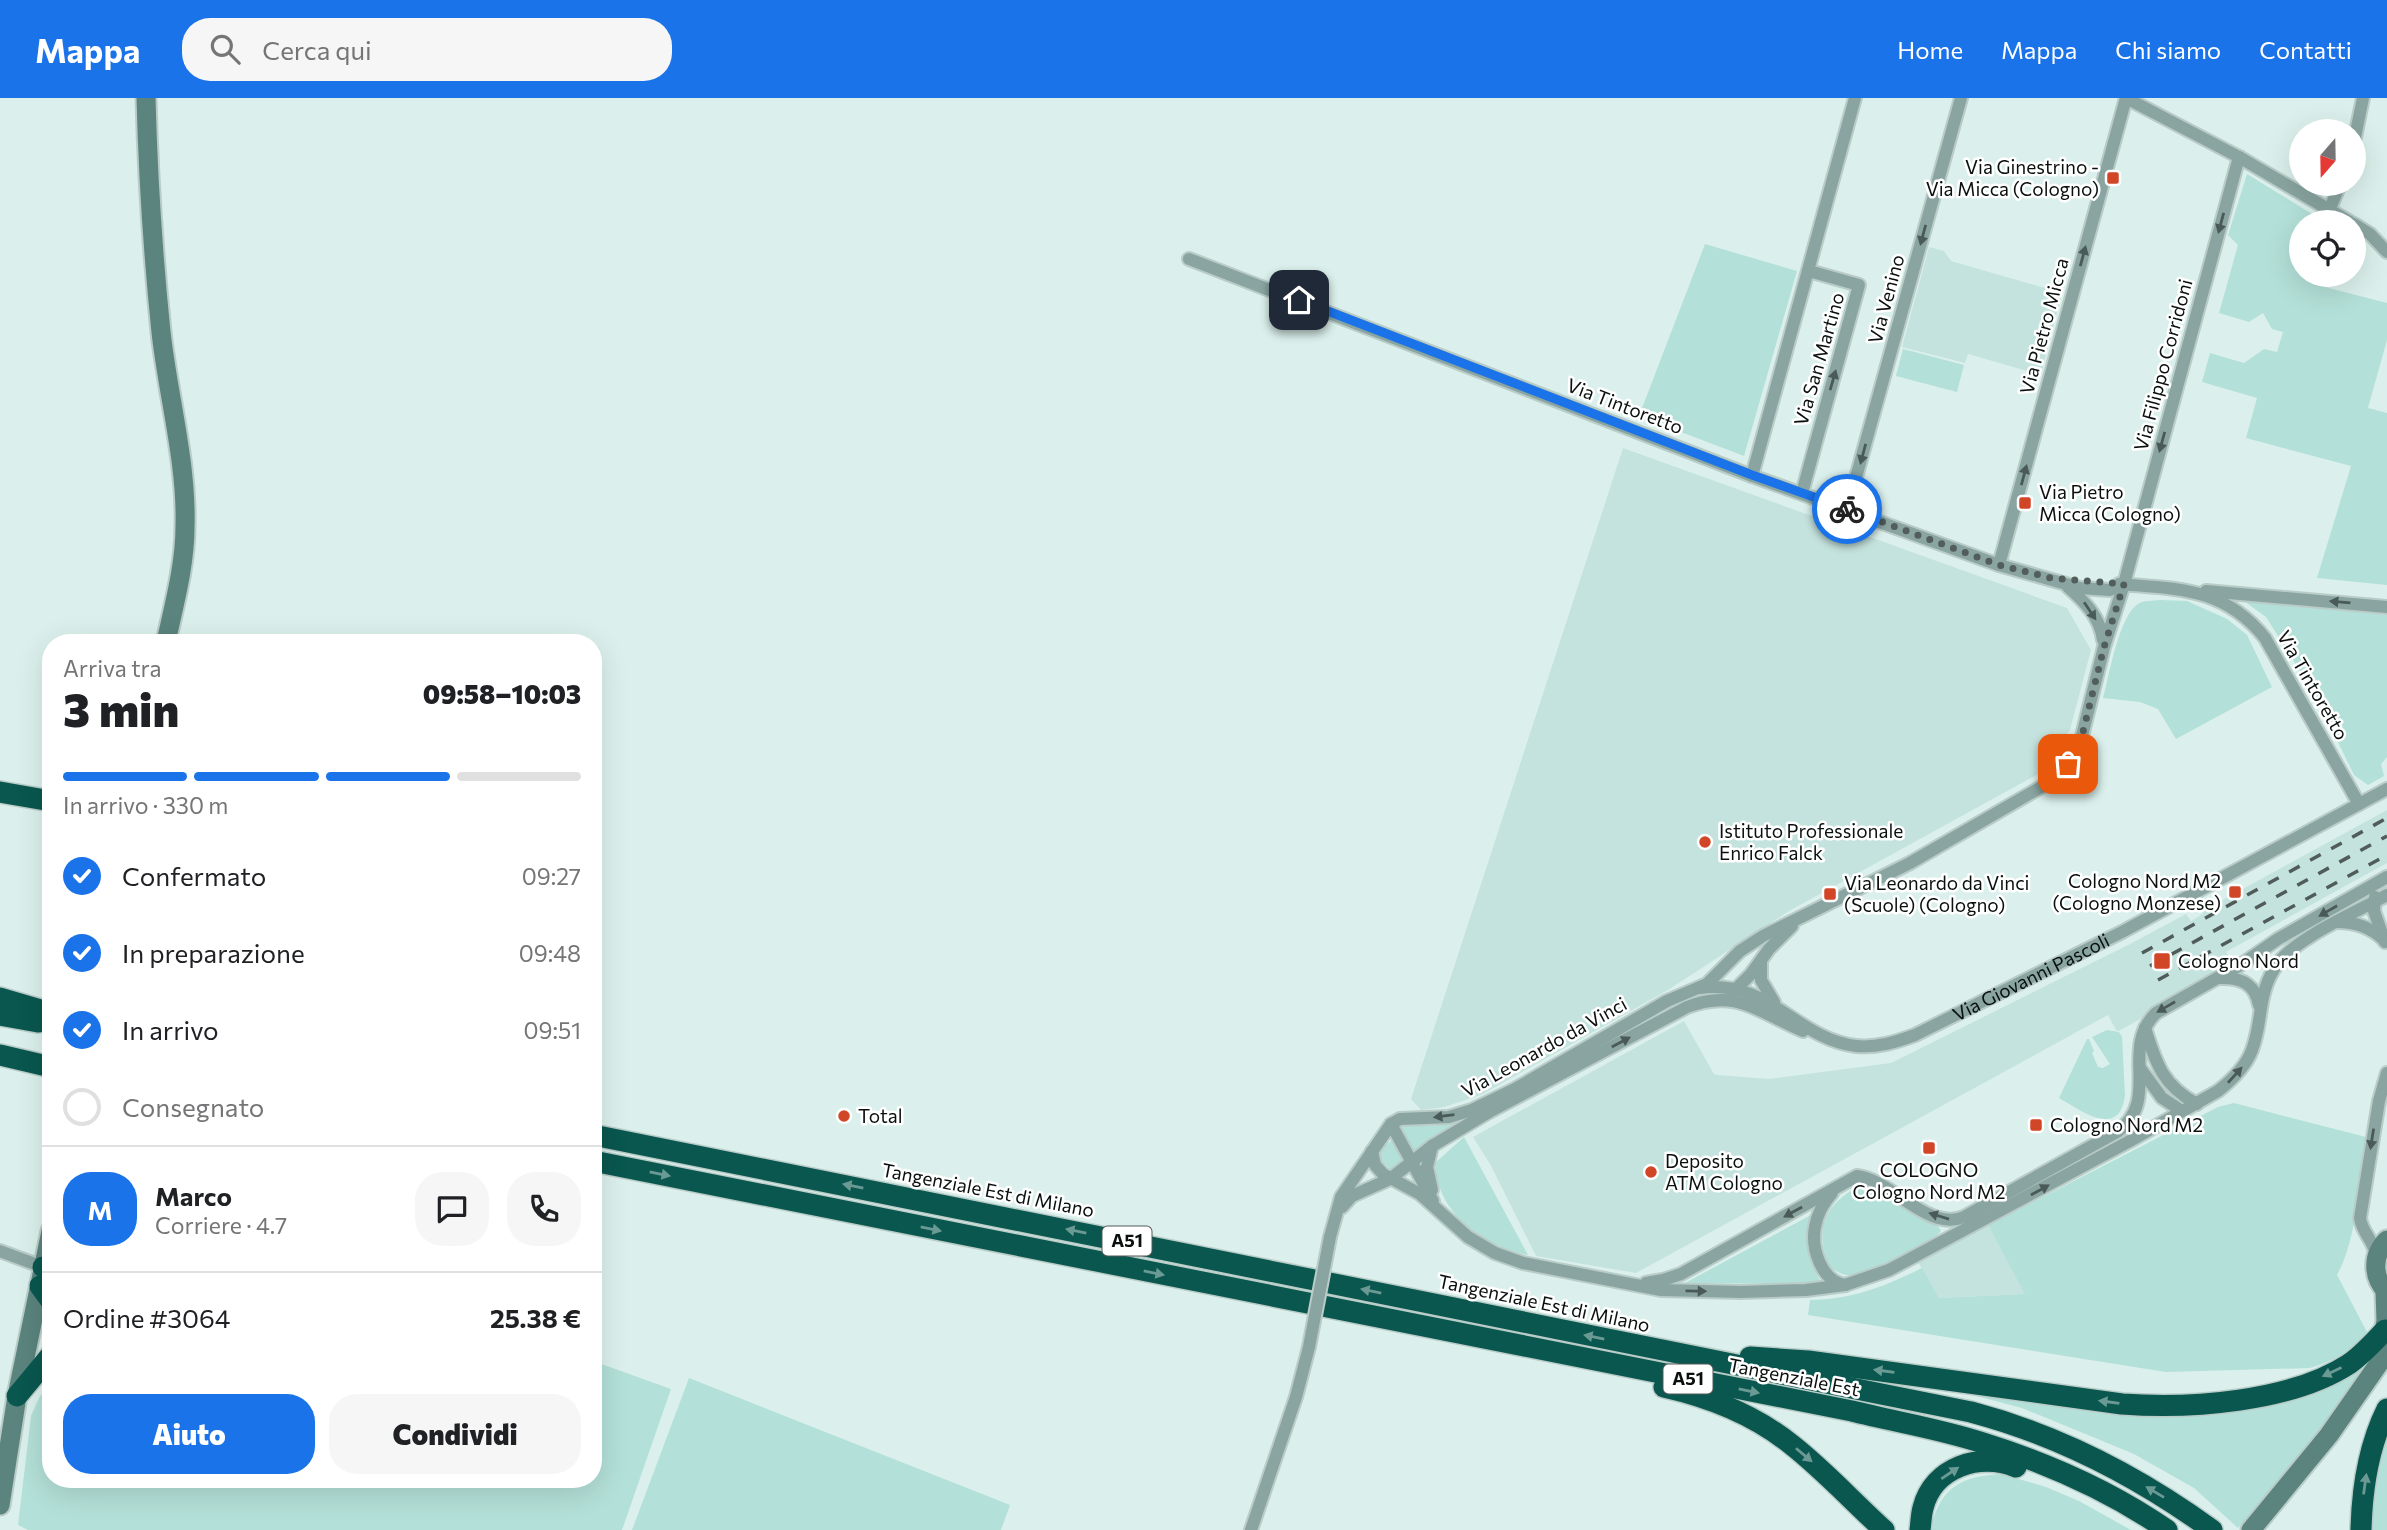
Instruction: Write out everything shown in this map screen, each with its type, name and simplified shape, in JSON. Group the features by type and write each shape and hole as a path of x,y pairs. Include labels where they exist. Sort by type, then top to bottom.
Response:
{"highway":[{"path":"0,792 42,799"},
{"path":"0,998 42,1010"},
{"path":"0,1015 42,1023"},
{"path":"0,1046 42,1054"},
{"path":"0,1055 42,1064"},
{"name":"Tangenziale Est di Milano","path":"602,1137 1661,1350"},
{"name":"A51","path":"602,1163 1394,1321"},
{"path":"1394,1321 1580,1369 1681,1391 1716,1403 1755,1421 1790,1443 1821,1468 1884,1530"},
{"name":"Tangenziale Est","path":"1394,1321 1839,1409 1981,1442 2052,1467 2147,1516 2167,1530"},
{"path":"1661,1350 1808,1361 2122,1404 2162,1407 2237,1401 2304,1384 2350,1363 2385,1330"},
{"name":"Tangenziale Est","path":"1661,1350 1995,1419 2103,1462 2170,1500 2212,1530"},
{"path":"17,1396 42,1365"},
{"path":"2361,1530 2368,1464 2387,1409"},
{"path":"1920,1530 1923,1507 1931,1490 1946,1473 1978,1461 2010,1465 2074,1491 2154,1530"}],"street":[{"path":"146,98 161,331 180,457 186,528 178,587 168,634"},
{"name":"Via San Martino","path":"1752,475 1855,98"},
{"name":"Via Venino","path":"1847,510 1961,98"},
{"path":"2126,98 2144,102 2327,210"},
{"name":"Via Pietro Micca","path":"1999,565 2126,98"},
{"path":"2359,119 2363,98"},
{"name":"Via Filippo Corridoni","path":"2124,584 2239,157"},
{"path":"2366,232 2387,252"},
{"name":"Via Tintoretto","path":"1189,259 1752,475 1999,565 2057,580 2387,607"},
{"name":"Via San Martino","path":"1802,493 1859,285 1809,271"},
{"path":"2057,580 2083,600 2092,612 2101,628 2104,647"},
{"name":"Via Leonardo da Vinci","path":"1391,1124 1400,1119 1448,1117 1472,1110 1515,1088 1667,1001 1700,988 1740,951 1763,936 1910,863 2055,779 2072,758 2081,740 2104,647 2124,584"},
{"name":"Via Tintoretto","path":"2177,588 2225,603 2258,629 2359,804"},
{"name":"Via Giovanni Pascoli","path":"1700,988 1734,989 1753,994 1826,1037 1856,1046 1886,1044 1915,1035 2122,932 2387,789"},
{"path":"2384,879 2373,903 2374,914 2386,944"},
{"path":"1628,1284 1655,1282 1681,1274 1851,1177 1870,1179 1938,1218 1961,1219 2120,1130 2129,1121 2138,1106 2139,1046 2152,1016 2278,939 2384,879"},
{"path":"1371,1151 1375,1165 1390,1179 1420,1194 1468,1237 1495,1253 1523,1263 1661,1290 1741,1292 1806,1290 1845,1285 1881,1274 1959,1235 2197,1104 2223,1087 2244,1065 2254,1044 2260,1005 2267,984 2283,958 2337,922 2387,895"},
{"name":"Via Leonardo da Vinci","path":"1720,999 1761,962 1769,949 1797,921"},
{"path":"2337,922 2362,925 2376,932 2386,944"},
{"path":"1761,962 1760,976 1763,985 1779,1008"},
{"path":"1729,963 1726,976 1734,989"},
{"path":"2218,978 2244,981 2254,990 2260,1005"},
{"name":"Via Leonardo da Vinci","path":"1734,989 1745,1004"},
{"name":"Via Leonardo da Vinci","path":"1334,1219 1352,1196 1390,1179 1433,1146 1489,1112 1687,1007 1720,999 1735,1000 1826,1040 1856,1046"},
{"path":"2145,1028 2156,1063 2168,1083 2197,1104"},
{"path":"2139,1068 2162,1098 2182,1111"},
{"path":"2256,1523 2329,1435 2381,1360 2387,1316 2386,1292 2376,1276 2375,1248 2360,1218 2379,1101 2387,1073"},
{"path":"1251,1530 1296,1398 1309,1347 1334,1219 1342,1197 1391,1124 1436,1208"},
{"path":"1433,1146 1427,1167 1436,1208"},
{"path":"1845,1285 1836,1283 1822,1267 1814,1232 1826,1200 1851,1177"},
{"path":"2376,1256 2387,1240"},
{"path":"0,1251 42,1277"},
{"path":"0,1505 17,1396 42,1296"}],"shaded area":[{"path":"1929,247 1944,251 1951,261 2062,293 2041,375 1968,354 1965,363 1902,347"},
{"name":"Istituto Professionale Enrico Falck","path":"1623,448 2067,608 2091,650 2070,730 2040,773 1789,911 1668,990 1481,1095 1444,1107 1421,1110 1411,1099"},
{"path":"2387,810 2387,863 2226,952 2235,964 2233,967 2119,1031 2108,1015 1636,1273 1536,1256 1490,1164 1473,1137 1684,1021 1714,1074 1718,1075 1769,1079 1891,1063 2186,914 2191,921 2206,909"},
{"path":"1988,1225 2026,1294 1939,1298 1918,1262"}],"green space":[{"path":"2247,174 2306,210 2289,210 2289,287 2325,287 2387,303 2387,340 2368,408 2387,413 2387,585 2317,578 2351,466 2246,438 2257,398 2202,382 2210,353 2244,363 2264,349 2277,352 2283,332 2272,329 2263,313 2249,322 2219,313 2238,245 2228,235"},
{"path":"1705,244 1797,271 1744,456 1639,416"},
{"path":"1903,349 1964,365 1957,392 1896,376"},
{"path":"2160,600 2187,601 2227,619 2247,635 2272,687 2176,739 2158,709 2140,702 2103,698 2125,621 2138,604"},
{"path":"2244,601 2387,615 2387,757 2381,764 2384,776 2368,785 2354,775 2314,693 2266,617"},
{"path":"2107,1030 2119,1032 2122,1037 2125,1095 2122,1109 2116,1116 2107,1119 2088,1114 2059,1098 2087,1039 2094,1051 2092,1053 2098,1067 2103,1068 2110,1064 2092,1037"},
{"path":"2234,1103 2366,1137 2353,1226 2337,1275 2368,1334 2334,1359 2310,1368 2166,1372 1808,1315 1810,1300 1868,1291 1922,1268 1939,1298 2025,1294 1988,1225 2218,1107"},
{"path":"1458,1119 1460,1124 1412,1152 1401,1127 1401,1124 1405,1123 1427,1126"},
{"path":"1464,1137 1528,1255 1511,1251 1479,1235 1453,1212 1444,1197 1435,1163"},
{"path":"1391,1141 1399,1144 1404,1159 1392,1171 1379,1158 1379,1149"},
{"path":"1856,1188 1876,1188 1935,1221 1941,1231 1910,1252 1867,1271 1846,1275 1830,1268 1823,1243 1825,1222 1836,1203"},
{"path":"1811,1215 1810,1251 1822,1284 1685,1283"},
{"path":"602,1364 671,1389 622,1530 28,1530 18,1525 31,1416 42,1394 42,1488 602,1488"},
{"path":"2368,1366 2338,1413 2238,1528 2194,1488 2134,1454 2022,1408 1969,1394 2025,1398 2158,1416 2204,1416 2264,1404"},
{"path":"689,1378 1010,1505 1001,1530 632,1530"},
{"path":"2387,1429 2387,1530 2366,1530 2375,1475"},
{"path":"2002,1474 2046,1487 2079,1501 2131,1530 1930,1530 1940,1504 1954,1487 1974,1478"}],"railway":[{"path":"2142,953 2387,818"},
{"path":"2150,966 2387,836"},
{"path":"2158,980 2387,855"}],"way so far":[{"path":"1847,509 1999,565 2051,578 2124,584 2104,647 2081,740 2068,764"}],"place":[{"name":"Via Ginestrino - Via Micca (Cologno)","path":"2113,178"},
{"name":"Via Pietro Micca (Cologno)","path":"2025,503"},
{"name":"Istituto Professionale Enrico Falck","path":"1705,842"},
{"name":"Cologno Nord M2 (Cologno Monzese)","path":"2235,892"},
{"name":"Via Leonardo da Vinci (Scuole) (Cologno)","path":"1830,894"},
{"name":"Cologno Nord","path":"2162,961"},
{"name":"Total","path":"844,1116"},
{"name":"Cologno Nord M2","path":"2036,1125"},
{"name":"COLOGNO Cologno Nord M2","path":"1929,1148"},
{"name":"Deposito ATM Cologno","path":"1651,1172"}],"route":[{"path":"1299,300 1847,509"}]}
